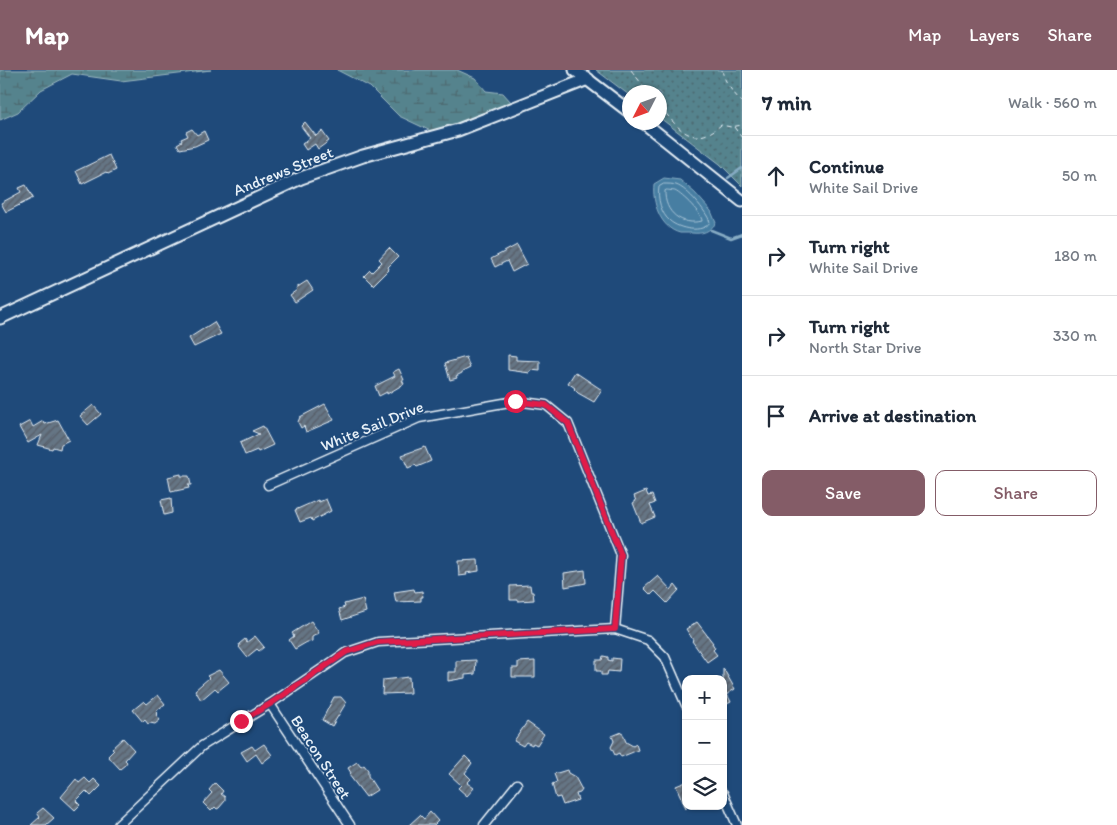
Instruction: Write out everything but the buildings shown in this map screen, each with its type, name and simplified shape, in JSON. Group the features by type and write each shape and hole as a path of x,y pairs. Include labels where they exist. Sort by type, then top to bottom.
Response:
{"street":[{"path":"576,70 622,106"},
{"name":"Andrews Street","path":"0,318 301,178 363,156 458,130 588,80"},
{"path":"653,130 742,201"},
{"name":"White Sail Drive","path":"268,485 419,418 515,401 546,405 568,423 621,555 615,629"},
{"path":"118,825 202,746 270,704 346,652 378,642 615,629 648,640 665,656 682,696"},
{"name":"Beacon Street","path":"270,704 350,825"},
{"path":"484,825 517,784"},
{"path":"727,802 737,825"}],"path":[{"path":"631,70 643,85"},
{"path":"722,70 723,75 742,102"},
{"path":"667,114 686,133 694,137 703,137 712,133 721,125 742,126"},
{"path":"733,126 742,138"}],"green space":[{"path":"0,70 211,70 121,81 72,74 41,90 18,112 0,120"},
{"path":"337,70 457,70 475,78 486,91 503,93 511,102 435,133 399,116 370,87"},
{"path":"596,70 742,70 742,186 720,164 667,123 667,85 622,85 622,90"}],"water":[{"path":"664,178 680,180 711,211 716,223 703,233 680,233 667,226 662,220 654,199 654,184"}],"waterway":[{"path":"728,178 742,168"},
{"path":"711,230 731,238 742,234"}],"route":[{"path":"241,721 270,704 346,652 378,642 615,629 621,555 568,423 546,405 515,401"}]}
